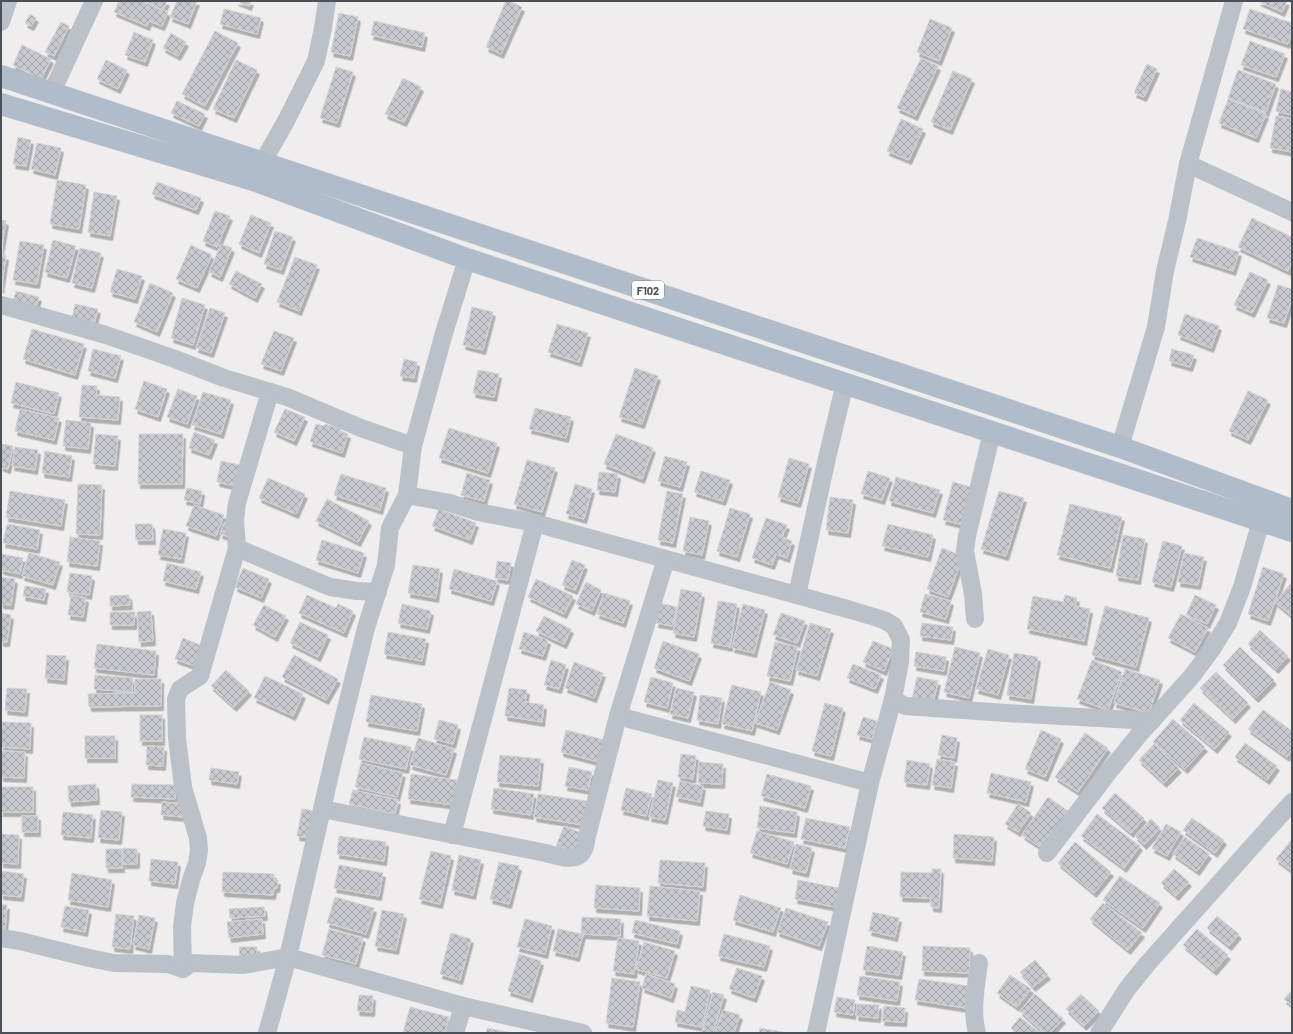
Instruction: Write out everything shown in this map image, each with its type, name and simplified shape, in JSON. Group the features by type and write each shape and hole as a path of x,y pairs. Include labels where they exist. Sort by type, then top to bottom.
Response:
{"main road":[{"name":"F102","path":"1,76 1120,447 1292,510"},
{"name":"F102","path":"1,104 253,180 467,259 1292,531"}],"street":[{"path":"1,22 8,1"},
{"path":"52,92 94,1"},
{"path":"253,180 286,122 316,61 327,1"},
{"path":"1120,447 1156,327 1165,271 1177,221 1188,164 1234,1"},
{"path":"1188,164 1292,212"},
{"path":"267,1033 288,957 366,628 386,565 390,528 407,495 413,446 444,333 467,259"},
{"path":"2,308 106,335 224,378 287,397 361,428 413,446"},
{"path":"797,595 845,383"},
{"path":"183,969 182,927 185,903 197,863 199,850 198,838 183,787 177,738 176,699 180,689 200,676 237,548 235,520 237,503 270,392"},
{"path":"975,620 973,594 966,551 967,536 992,432"},
{"path":"407,495 450,503 478,512 535,524 666,559 884,620 894,626 901,640 901,647 900,662 893,699 870,783 816,1033"},
{"path":"1047,853 1107,774 1196,671 1212,649 1228,623 1242,587 1261,521"},
{"path":"452,834 535,524"},
{"path":"237,548 330,587 378,592"},
{"path":"322,809 566,858 578,856 584,850 586,836 618,716 666,559"},
{"path":"893,699 905,706 1152,721"},
{"path":"618,716 870,783"},
{"path":"1099,1033 1127,989 1148,963 1292,802"},
{"path":"1,938 114,963 168,964 183,969"},
{"path":"183,969 192,963 244,965 288,957 463,1006 583,1033"},
{"path":"977,1033 974,1022 973,1006 979,963"},
{"path":"455,1033 463,1006"}],"building":[{"path":"119,1 141,1 168,12 162,26 149,21 147,26 114,12"},
{"path":"144,1 167,1 163,10"},
{"path":"177,1 197,1 188,24 170,17"},
{"path":"236,1 251,1 249,6"},
{"path":"506,1 522,7 501,54 486,47"},
{"path":"1258,1 1287,1 1282,12"},
{"path":"224,9 261,18 257,34 220,24"},
{"path":"1250,9 1292,23 1292,31 1288,44 1243,29"},
{"path":"339,13 358,17 350,56 331,52"},
{"path":"30,14 36,18 31,26 25,23"},
{"path":"930,19 952,28 939,61 917,52"},
{"path":"374,21 425,33 422,47 371,35"},
{"path":"61,22 69,26 54,56 45,52"},
{"path":"215,31 238,43 205,106 182,94"},
{"path":"134,32 153,40 145,62 125,55"},
{"path":"171,33 186,42 178,56 163,48"},
{"path":"1250,41 1285,54 1276,77 1241,65"},
{"path":"22,45 51,59 41,79 13,65"},
{"path":"921,58 938,66 915,116 897,108"},
{"path":"106,60 127,70 118,89 97,79"},
{"path":"236,60 257,70 234,118 213,109"},
{"path":"1147,64 1157,69 1144,97 1134,93"},
{"path":"336,67 353,72 337,123 320,118"},
{"path":"1238,70 1276,84 1266,112 1228,98"},
{"path":"953,71 972,79 950,130 931,122"},
{"path":"403,78 421,87 404,122 385,114"},
{"path":"1281,89 1292,92 1292,115 1276,111"},
{"path":"1228,99 1266,114 1256,138 1219,123"},
{"path":"177,101 205,114 199,126 171,113"},
{"path":"1276,116 1292,119 1292,152 1270,148"},
{"path":"901,119 923,129 909,160 887,151"},
{"path":"18,137 31,140 26,166 13,164"},
{"path":"37,143 61,148 55,175 31,169"},
{"path":"57,180 86,185 79,229 50,224"},
{"path":"157,182 201,198 196,210 152,194"},
{"path":"94,192 117,196 110,236 88,232"},
{"path":"215,211 230,216 217,247 203,241"},
{"path":"251,215 271,223 259,253 239,244"},
{"path":"1252,218 1292,237 1292,263 1288,271 1238,247"},
{"path":"1,220 6,221 1,251"},
{"path":"275,231 293,237 281,270 264,264"},
{"path":"1197,238 1239,252 1233,271 1190,257"},
{"path":"53,240 76,246 67,278 45,272"},
{"path":"20,241 44,245 37,284 13,280"},
{"path":"221,244 232,248 220,277 209,272"},
{"path":"191,245 212,255 197,288 176,279"},
{"path":"80,248 101,253 92,288 72,283"},
{"path":"1,255 6,256 1,289"},
{"path":"295,257 317,265 299,311 277,302"},
{"path":"117,269 142,276 135,299 110,292"},
{"path":"236,271 262,284 255,298 229,284"},
{"path":"1250,272 1268,280 1252,313 1234,305"},
{"path":"150,283 173,293 157,332 134,322"},
{"path":"1278,285 1292,289 1292,299 1284,323 1267,318"},
{"path":"16,291 39,297 36,307 13,301"},
{"path":"182,298 205,305 193,345 171,338"},
{"path":"75,304 98,309 94,324 72,319"},
{"path":"472,307 493,312 483,350 463,345"},
{"path":"210,308 225,313 211,353 196,348"},
{"path":"1185,314 1219,326 1211,348 1178,335"},
{"path":"557,324 588,333 579,362 548,352"},
{"path":"32,329 84,344 75,375 23,359"},
{"path":"274,331 294,338 281,371 261,364"},
{"path":"93,349 121,356 115,378 88,371"},
{"path":"1172,349 1194,355 1190,367 1169,361"},
{"path":"404,359 417,362 414,378 400,376"},
{"path":"635,368 658,376 642,424 619,417"},
{"path":"478,370 499,374 494,397 473,393"},
{"path":"144,381 167,389 158,417 135,409"},
{"path":"16,382 59,393 54,414 11,403"},
{"path":"82,385 97,386 96,395 120,397 118,420 79,417"},
{"path":"178,389 197,396 187,424 167,417"},
{"path":"1248,391 1268,400 1248,440 1229,431"},
{"path":"203,392 231,400 221,434 192,425"},
{"path":"535,408 571,417 566,438 529,429"},
{"path":"20,409 59,418 54,440 15,431"},
{"path":"285,409 305,417 294,441 274,432"},
{"path":"66,420 91,423 88,449 63,446"},
{"path":"316,424 324,426 325,424 341,429 340,431 348,434 342,453 310,442"},
{"path":"449,428 497,443 488,473 439,458"},
{"path":"194,432 215,440 209,455 189,448"},
{"path":"96,434 118,436 115,466 93,464"},
{"path":"139,434 183,434 182,484 138,484"},
{"path":"616,434 653,448 642,479 604,464"},
{"path":"1,444 13,446 8,469 1,467"},
{"path":"15,447 38,450 35,470 12,466"},
{"path":"45,451 72,456 69,477 42,473"},
{"path":"665,456 687,462 680,487 658,481"},
{"path":"789,458 809,464 798,503 778,497"},
{"path":"527,460 555,468 542,512 514,504"},
{"path":"221,461 240,465 236,486 217,482"},
{"path":"701,471 730,480 723,501 694,492"},
{"path":"868,471 890,478 882,500 861,494"},
{"path":"599,472 618,474 615,492 597,490"},
{"path":"467,473 490,480 484,501 461,495"},
{"path":"341,474 386,488 380,510 334,495"},
{"path":"896,477 940,490 933,513 889,501"},
{"path":"268,478 305,494 296,514 259,498"},
{"path":"953,482 974,488 964,525 943,520"},
{"path":"78,484 102,485 100,535 76,534"},
{"path":"575,484 592,489 584,519 566,514"},
{"path":"187,488 202,491 200,504 184,500"},
{"path":"10,491 65,500 61,526 6,517"},
{"path":"667,491 683,494 673,543 658,540"},
{"path":"999,491 1024,498 1006,556 981,549"},
{"path":"830,497 853,500 848,533 826,530"},
{"path":"327,499 369,521 358,542 316,521"},
{"path":"1070,504 1122,517 1110,568 1057,555"},
{"path":"194,505 224,515 216,536 186,526"},
{"path":"730,508 750,514 737,557 717,551"},
{"path":"439,509 476,523 470,540 432,526"},
{"path":"690,517 709,521 702,555 683,551"},
{"path":"766,518 787,525 782,537 792,541 787,558 776,554 772,565 752,558"},
{"path":"224,523 233,526 229,537 220,534"},
{"path":"7,524 40,530 37,549 3,543"},
{"path":"135,524 152,524 153,540 136,540"},
{"path":"888,524 933,535 928,557 882,546"},
{"path":"163,529 186,533 181,559 158,555"},
{"path":"1123,535 1145,539 1138,580 1116,576"},
{"path":"70,537 100,541 97,566 67,562"},
{"path":"322,540 364,553 358,573 316,560"},
{"path":"1163,541 1182,546 1171,587 1152,582"},
{"path":"942,548 963,556 948,597 927,589"},
{"path":"29,553 60,562 53,585 22,576"},
{"path":"1184,553 1204,557 1198,585 1178,582"},
{"path":"1,554 23,558 20,574 1,570"},
{"path":"572,560 585,565 575,590 562,585"},
{"path":"497,561 511,563 508,580 495,578"},
{"path":"167,563 201,572 196,589 163,581"},
{"path":"413,565 440,569 436,598 408,593"},
{"path":"1263,567 1284,574 1268,621 1248,614"},
{"path":"243,568 269,579 261,598 235,587"},
{"path":"454,569 497,581 491,601 449,589"},
{"path":"70,573 92,576 89,595 67,592"},
{"path":"1,577 15,579 11,605 1,604"},
{"path":"536,579 573,596 564,614 528,597"},
{"path":"586,582 601,590 592,611 576,604"},
{"path":"1292,582 1292,616 1275,602"},
{"path":"25,586 46,589 44,600 23,596"},
{"path":"681,589 702,593 694,637 673,633"},
{"path":"604,593 630,601 623,623 597,614"},
{"path":"925,594 951,601 946,619 920,612"},
{"path":"71,595 86,598 83,617 68,615"},
{"path":"129,595 130,605 110,606 110,596"},
{"path":"307,595 336,608 338,604 353,611 344,633 299,613"},
{"path":"1065,595 1077,598 1075,606 1090,609 1084,641 1027,629 1033,596 1063,602"},
{"path":"1195,595 1216,605 1207,624 1186,615"},
{"path":"718,601 737,604 730,647 711,643"},
{"path":"660,603 677,607 672,626 656,623"},
{"path":"402,604 431,611 427,629 398,623"},
{"path":"743,604 765,610 754,653 732,648"},
{"path":"264,605 286,616 275,637 253,625"},
{"path":"1105,606 1149,618 1136,667 1092,655"},
{"path":"151,611 153,641 139,642 137,612"},
{"path":"110,612 135,612 134,625 110,625"},
{"path":"1,613 11,615 7,642 1,642"},
{"path":"781,613 805,621 797,643 773,635"},
{"path":"1181,614 1208,628 1195,652 1168,638"},
{"path":"544,616 571,629 564,644 536,631"},
{"path":"300,622 328,635 318,657 290,643"},
{"path":"810,623 831,629 817,676 796,670"},
{"path":"922,623 953,627 951,640 920,636"},
{"path":"1260,630 1288,656 1276,669 1248,644"},
{"path":"388,632 426,639 422,661 384,654"},
{"path":"524,632 548,640 543,656 519,649"},
{"path":"183,638 205,647 198,667 175,659"},
{"path":"663,641 699,654 689,681 654,668"},
{"path":"873,641 893,649 884,671 863,662"},
{"path":"775,642 798,647 790,681 767,676"},
{"path":"97,644 156,651 154,675 94,668"},
{"path":"955,647 980,653 969,698 944,692"},
{"path":"1240,647 1274,680 1256,698 1223,665"},
{"path":"988,649 1009,655 998,695 976,689"},
{"path":"916,652 946,657 944,671 914,666"},
{"path":"1014,653 1038,657 1031,699 1007,695"},
{"path":"47,655 66,656 64,680 45,678"},
{"path":"294,655 338,679 326,700 282,677"},
{"path":"551,660 566,665 559,689 544,685"},
{"path":"1092,660 1122,672 1108,710 1077,699"},
{"path":"574,662 603,673 594,698 565,688"},
{"path":"853,664 881,675 875,689 847,678"},
{"path":"1125,669 1160,680 1149,713 1114,703"},
{"path":"226,670 249,691 234,707 211,686"},
{"path":"1216,672 1248,703 1233,719 1200,688"},
{"path":"95,675 133,678 132,692 94,689"},
{"path":"265,676 303,694 293,716 254,698"},
{"path":"651,677 673,683 667,708 644,702"},
{"path":"917,677 938,681 933,703 912,699"},
{"path":"135,679 161,679 161,706 89,707 88,694 135,693"},
{"path":"770,682 791,690 777,730 755,723"},
{"path":"732,685 761,692 752,731 722,724"},
{"path":"7,688 27,689 25,712 5,710"},
{"path":"509,688 527,690 525,702 544,705 542,722 505,716"},
{"path":"676,688 694,692 688,718 670,714"},
{"path":"371,695 422,704 417,731 366,722"},
{"path":"700,695 722,698 718,724 697,720"},
{"path":"825,703 843,708 831,756 812,751"},
{"path":"1194,703 1229,732 1215,749 1180,720"},
{"path":"1263,710 1292,731 1292,750 1287,757 1248,729"},
{"path":"140,715 162,715 162,741 140,741"},
{"path":"863,717 877,721 872,739 857,735"},
{"path":"1173,719 1205,747 1185,769 1153,742"},
{"path":"439,720 458,725 453,744 434,739"},
{"path":"2,722 31,723 30,749 1,747"},
{"path":"566,730 605,740 599,762 561,752"},
{"path":"1041,730 1061,739 1045,777 1025,769"},
{"path":"1085,733 1108,748 1078,792 1055,777"},
{"path":"942,735 957,738 954,758 938,755"},
{"path":"85,736 115,736 115,758 85,758"},
{"path":"364,737 411,747 406,769 359,759"},
{"path":"418,738 454,749 446,775 410,765"},
{"path":"1245,743 1277,766 1267,780 1235,757"},
{"path":"1154,744 1179,768 1164,783 1139,760"},
{"path":"147,746 164,747 163,766 146,765"},
{"path":"1,751 25,752 24,778 1,777"},
{"path":"681,754 696,756 693,779 678,777"},
{"path":"500,755 541,759 538,786 497,782"},
{"path":"937,759 955,762 951,788 932,785"},
{"path":"907,760 930,764 927,785 904,782"},
{"path":"699,762 723,764 722,784 698,783"},
{"path":"361,763 403,773 397,797 355,787"},
{"path":"569,767 592,772 588,790 565,786"},
{"path":"211,768 239,772 237,784 209,780"},
{"path":"991,773 1031,782 1026,802 987,793"},
{"path":"411,774 457,780 454,805 408,799"},
{"path":"767,774 811,786 805,808 761,796"},
{"path":"658,780 673,783 665,820 649,817"},
{"path":"680,781 703,786 700,802 676,797"},
{"path":"96,784 97,800 69,802 68,786"},
{"path":"132,784 176,785 175,799 131,797"},
{"path":"1,787 33,787 33,812 1,812"},
{"path":"494,788 534,794 531,815 491,809"},
{"path":"626,788 652,794 646,816 621,810"},
{"path":"353,790 398,800 395,814 349,804"},
{"path":"1115,793 1144,818 1131,833 1102,808"},
{"path":"538,794 587,801 583,825 534,817"},
{"path":"1048,797 1068,811 1042,848 1022,835"},
{"path":"162,802 184,804 183,817 161,815"},
{"path":"1018,804 1031,813 1018,832 1005,824"},
{"path":"760,806 797,812 794,833 757,828"},
{"path":"302,809 315,811 311,838 297,836"},
{"path":"101,810 122,812 119,840 98,838"},
{"path":"706,811 729,814 727,830 703,826"},
{"path":"63,812 93,815 91,838 61,835"},
{"path":"1097,814 1140,846 1124,868 1081,836"},
{"path":"22,816 38,816 38,832 22,832"},
{"path":"806,818 850,827 845,848 801,839"},
{"path":"1192,818 1224,840 1215,853 1183,830"},
{"path":"1151,819 1160,828 1144,845 1135,836"},
{"path":"1166,824 1181,832 1167,856 1152,848"},
{"path":"564,826 584,834 576,854 556,846"},
{"path":"757,831 794,842 787,864 750,853"},
{"path":"1,834 19,835 18,864 1,863"},
{"path":"954,834 994,837 992,861 953,858"},
{"path":"339,836 386,842 384,861 337,854"},
{"path":"1185,837 1209,854 1197,871 1173,854"},
{"path":"1292,839 1292,871 1276,859"},
{"path":"1075,842 1111,872 1094,893 1058,863"},
{"path":"796,844 812,848 806,873 790,869"},
{"path":"123,848 137,849 137,864 123,864"},
{"path":"106,849 122,849 122,868 106,868"},
{"path":"431,851 451,856 440,904 419,899"},
{"path":"459,855 481,860 473,895 452,890"},
{"path":"151,859 178,862 175,884 149,881"},
{"path":"660,860 705,863 703,887 658,883"},
{"path":"499,862 519,866 509,904 490,899"},
{"path":"339,865 383,873 379,896 334,888"},
{"path":"932,869 941,869 939,908 931,907 931,898 900,897 901,872 932,873"},
{"path":"1174,869 1189,882 1176,896 1161,883"},
{"path":"1,871 24,874 21,897 1,895"},
{"path":"223,872 274,874 274,880 278,880 277,888 274,888 273,895 222,892"},
{"path":"72,873 112,880 108,907 68,900"},
{"path":"1120,876 1160,903 1143,928 1103,900"},
{"path":"798,880 839,888 835,907 795,899"},
{"path":"596,885 640,888 639,911 594,908"},
{"path":"650,886 700,891 697,921 647,916"},
{"path":"740,895 781,908 773,932 733,920"},
{"path":"335,897 374,908 366,934 327,923"},
{"path":"1103,903 1142,933 1128,950 1090,919"},
{"path":"1,904 7,905 5,930 1,930"},
{"path":"65,906 89,910 85,932 61,927"},
{"path":"264,907 265,916 230,918 229,909"},
{"path":"786,908 828,922 819,946 777,932"},
{"path":"382,910 404,914 396,950 375,946"},
{"path":"873,912 899,918 895,937 869,931"},
{"path":"116,914 134,916 130,949 112,947"},
{"path":"139,915 155,918 149,949 133,945"},
{"path":"1217,916 1239,934 1229,946 1207,928"},
{"path":"582,917 621,919 620,936 581,934"},
{"path":"262,919 263,934 229,938 227,922"},
{"path":"525,919 552,926 545,954 517,947"},
{"path":"635,920 680,931 677,944 632,933"},
{"path":"329,929 363,938 356,964 322,955"},
{"path":"558,929 583,934 577,957 553,951"},
{"path":"1197,929 1228,955 1214,971 1183,945"},
{"path":"451,933 471,939 460,980 440,974"},
{"path":"724,934 770,946 764,967 718,956"},
{"path":"618,938 639,941 634,974 613,971"},
{"path":"644,942 675,951 667,978 636,969"},
{"path":"867,946 903,952 899,975 863,970"},
{"path":"923,946 970,948 969,973 922,971"},
{"path":"239,947 257,947 257,957 240,957"},
{"path":"519,954 541,961 530,998 508,991"},
{"path":"1035,960 1048,975 1033,987 1020,972"},
{"path":"737,968 762,976 754,998 729,989"},
{"path":"646,974 675,984 671,998 642,988"},
{"path":"1010,975 1031,989 1017,1007 997,993"},
{"path":"860,976 900,982 897,1001 857,995"},
{"path":"612,978 640,982 633,1027 606,1023"},
{"path":"919,979 969,986 965,1008 915,1000"},
{"path":"691,986 710,990 702,1027 675,1022 677,1010 685,1012"},
{"path":"1292,990 1292,1006 1284,999"},
{"path":"713,992 724,995 713,1033 702,1033"},
{"path":"1035,994 1063,1019 1050,1033 1044,1033 1020,1011"},
{"path":"1081,994 1099,1011 1084,1026 1066,1009"},
{"path":"359,995 373,996 372,1012 357,1011"},
{"path":"837,997 855,1000 853,1015 834,1012"},
{"path":"857,1004 879,1005 878,1018 856,1016"},
{"path":"884,1006 905,1008 904,1022 882,1021"},
{"path":"410,1007 449,1017 445,1033 403,1033"},
{"path":"723,1010 740,1015 734,1033 715,1033"},
{"path":"1020,1017 1040,1033 1017,1033 1011,1028"},
{"path":"487,1028 512,1033 486,1033"},
{"path":"760,1028 788,1033 759,1033"}]}
